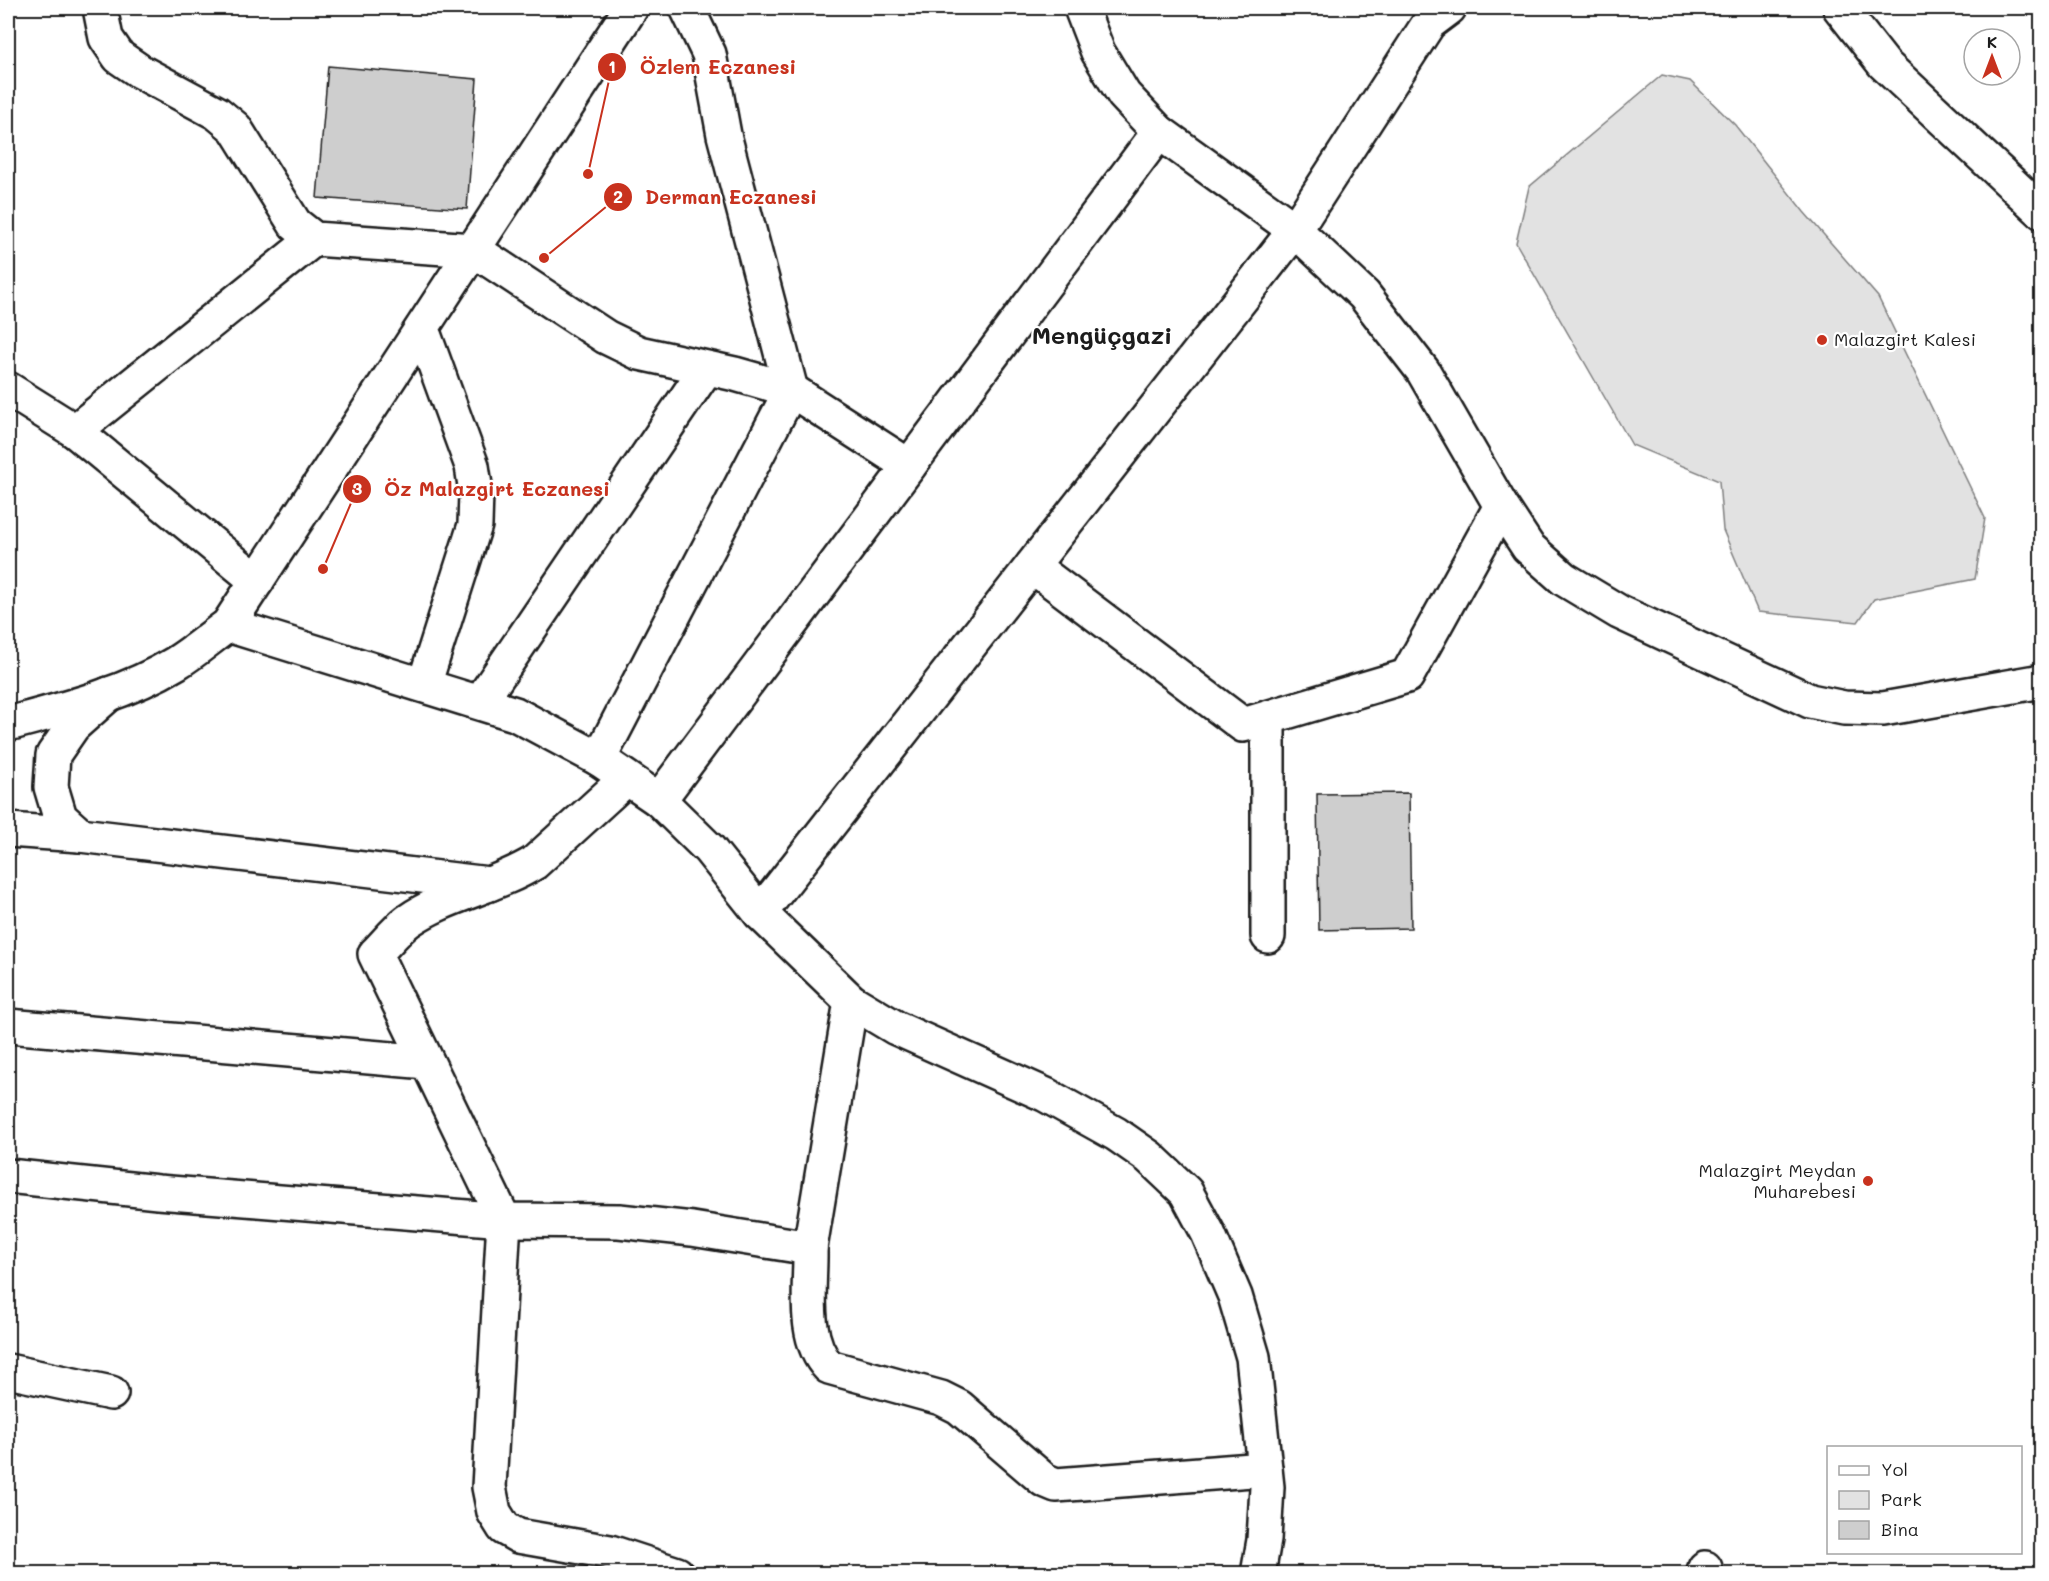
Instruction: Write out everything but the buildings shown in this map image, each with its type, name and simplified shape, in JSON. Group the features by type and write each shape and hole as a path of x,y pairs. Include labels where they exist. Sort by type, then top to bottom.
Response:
{"street":[{"path":"100,8 106,38 119,57 141,72 217,113 235,128 295,224 314,239 474,250 606,338 639,353 735,374 791,390 909,466"},
{"path":"8,724 109,694 176,663 228,625 631,8"},
{"path":"599,759 791,390 724,135 709,54 687,8"},
{"path":"1082,8 1098,52 1124,95 1159,132 1295,230 1364,295 1423,371 1501,507 1528,547 1564,579 1619,612 1810,701 1844,708 1883,709 2042,681"},
{"path":"1840,8 1884,64 2042,212"},
{"path":"760,913 1295,230 1433,13"},
{"path":"660,800 1159,132"},
{"path":"75,431 314,239"},
{"path":"422,329 472,466 476,492 475,525 424,685"},
{"path":"480,702 706,369"},
{"path":"8,388 75,431 257,581"},
{"path":"1032,566 1243,725 1407,676 1501,507"},
{"path":"228,625 515,714 599,759 660,800 709,849 760,913 851,1001 896,1028 1046,1095 1116,1134 1149,1156 1186,1192 1208,1233 1235,1296 1253,1358 1268,1487 1264,1540 1258,1574"},
{"path":"80,836 60,817 51,787 53,755 73,726 109,694"},
{"path":"1268,718 1268,936"},
{"path":"626,779 534,863 408,921 375,954 504,1220 489,1487 494,1512 504,1528 518,1536 610,1552 677,1574"},
{"path":"8,830 80,836 492,884"},
{"path":"401,873 408,900 408,921"},
{"path":"851,1001 810,1248 811,1326 815,1348 825,1362 849,1373 941,1398 959,1407 1044,1480 1056,1485 1265,1469"},
{"path":"8,1026 427,1062"},
{"path":"8,1176 158,1192 504,1220 619,1221 692,1229 810,1248"},
{"path":"8,1371 111,1393"}],"green space":[{"path":"1662,75 1690,81 1735,125 1804,212 1878,297 1985,518 1975,579 1874,599 1858,622 1758,612 1723,530 1719,481 1632,445 1516,243 1529,187"}],"place":[{"name":"Özlem Eczanesi","path":"588,174"},
{"name":"Derman Eczanesi","path":"544,258"},
{"name":"Malazgirt Kalesi","path":"1822,340"},
{"name":"Öz Malazgirt Eczanesi","path":"323,569"},
{"name":"Malazgirt Meydan Muharebesi","path":"1868,1181"}],"district":[{"name":"Mengüçgazi","path":"1102,336"}]}
